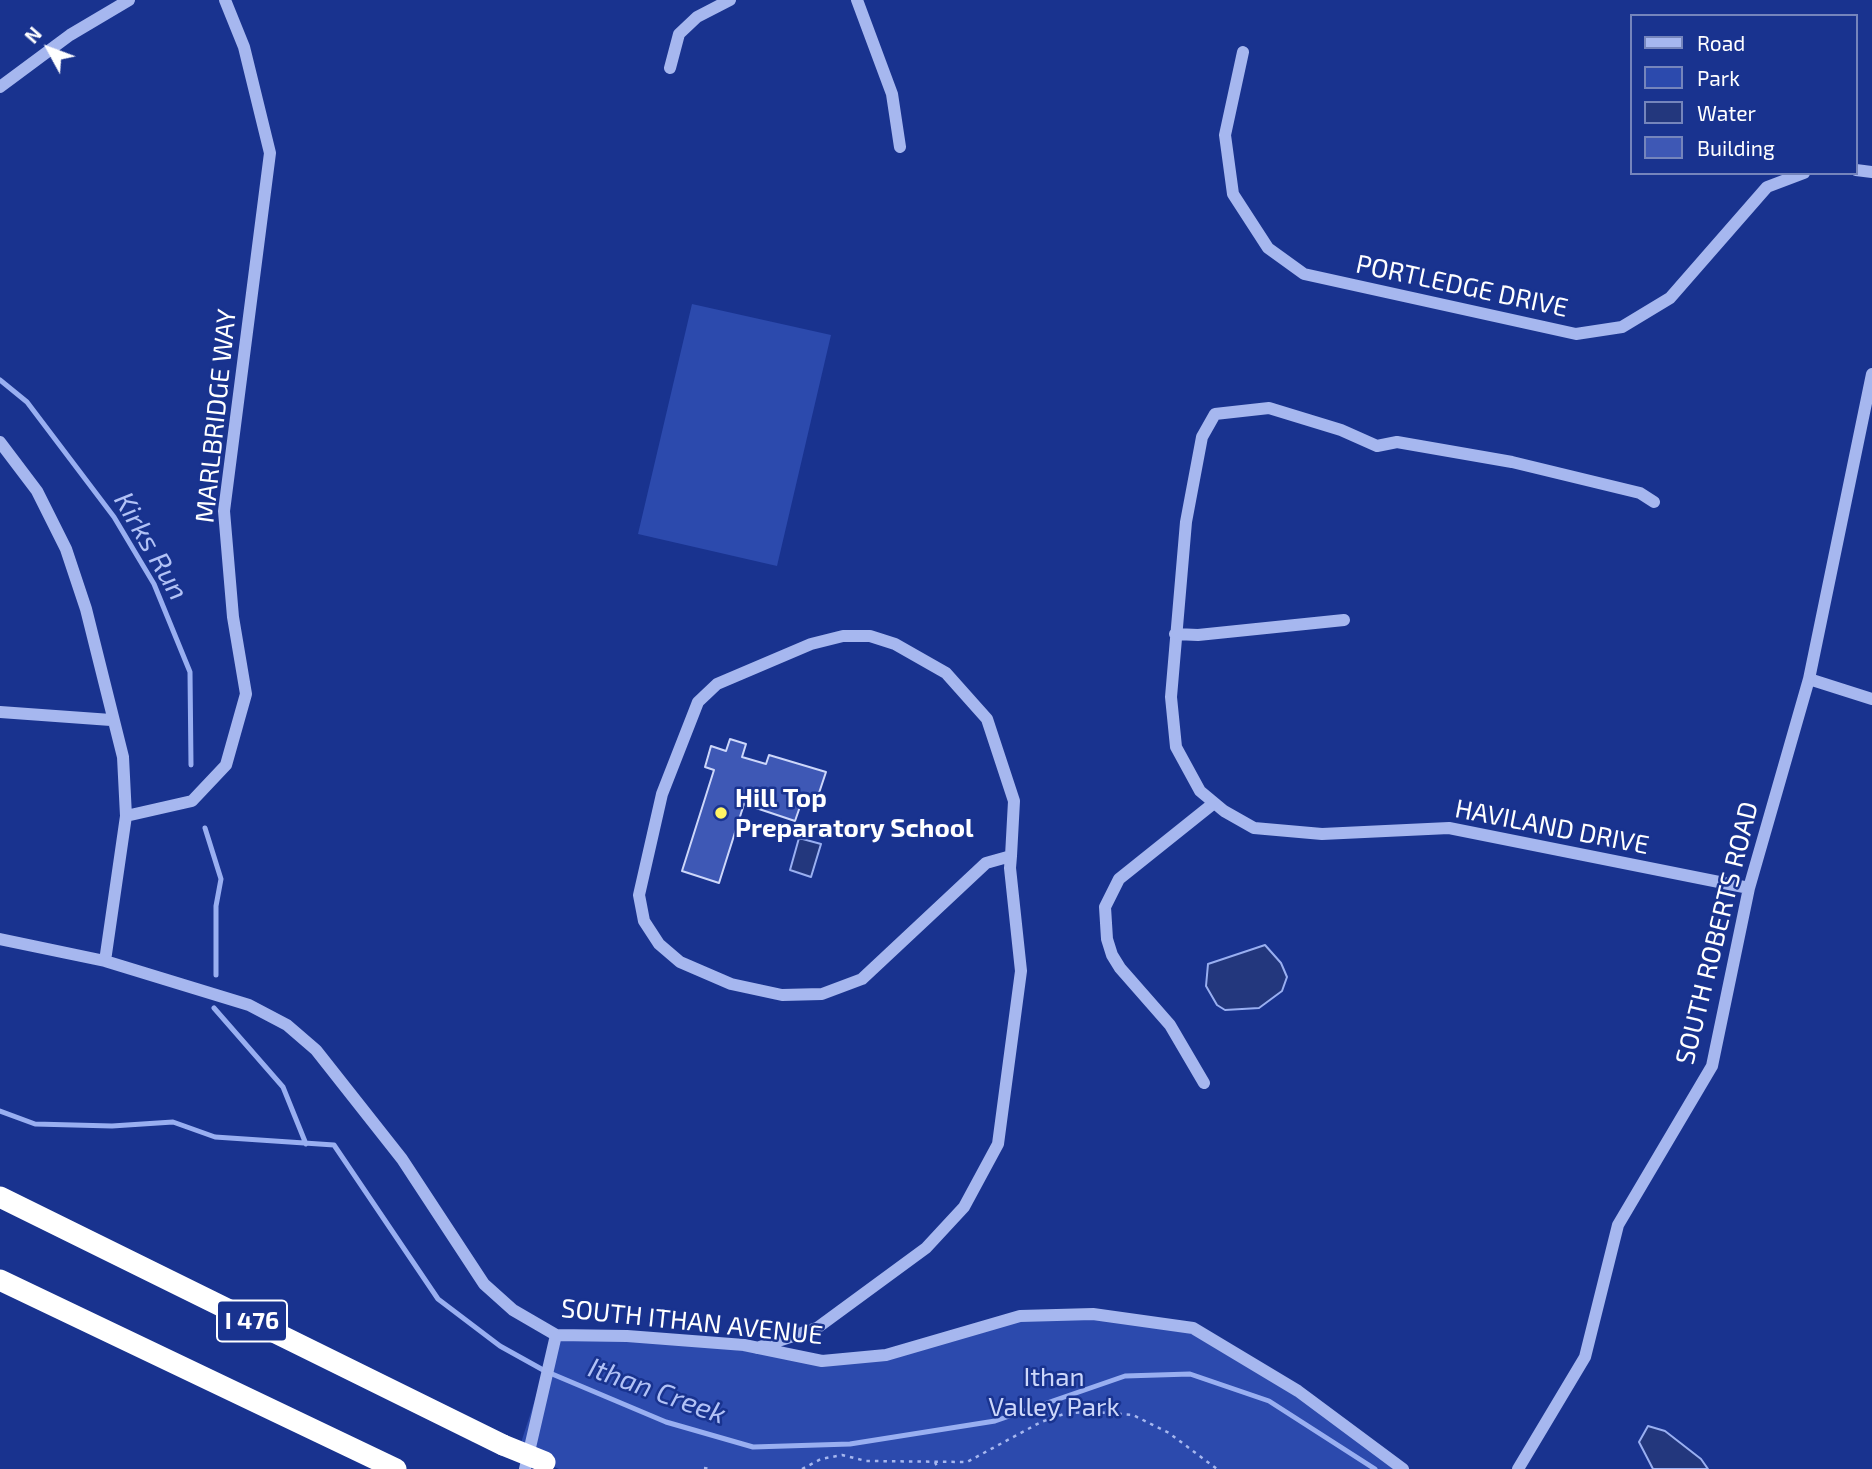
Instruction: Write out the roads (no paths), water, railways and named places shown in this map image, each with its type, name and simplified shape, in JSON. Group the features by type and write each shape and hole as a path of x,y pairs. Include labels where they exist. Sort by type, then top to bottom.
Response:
{"highway":[{"name":"I 476","path":"0,1197 543,1467"},
{"name":"I 476","path":"0,1280 396,1469"}],"street":[{"path":"0,87 70,35 129,0"},
{"name":"MARLBRIDGE WAY","path":"126,816 192,801 226,765 246,694 233,617 224,510 270,153 244,47 225,0"},
{"path":"670,68 679,34 697,17 730,0"},
{"path":"857,0 892,94 900,147"},
{"name":"PORTLEDGE DRIVE","path":"1243,52 1225,135 1233,194 1268,248 1304,274 1576,334 1622,327 1670,298 1767,187 1799,175"},
{"name":"SOUTH ROBERTS ROAD","path":"1518,1469 1585,1357 1618,1225 1712,1066 1749,888 1809,679 1872,374"},
{"name":"HAVILAND DRIVE","path":"1654,502 1640,493 1511,462 1397,442 1377,446 1341,430 1269,408 1215,414 1202,437 1190,493 1171,697 1176,747 1200,791 1254,828 1322,834 1449,828 1749,888"},
{"path":"0,442 37,491 66,549 86,609 122,757 126,816 104,961"},
{"path":"1175,634 1209,634 1344,620"},
{"path":"757,1348 817,1328 926,1248 964,1207 998,1143 1021,971 1011,856 1014,801 987,719 946,673 895,644 870,636 844,636 811,644 717,684 698,702 663,794 639,895 644,921 659,944 680,962 732,984 782,995 822,995 862,979 986,863 1011,856"},
{"path":"1809,679 1872,699"},
{"path":"0,712 111,720"},
{"path":"1204,1083 1170,1025 1120,968 1112,955 1107,939 1105,907 1119,879 1214,803"},
{"name":"SOUTH ITHAN AVENUE","path":"0,939 104,961 249,1005 288,1025 316,1050 402,1159 484,1284 513,1310 556,1335 627,1336 757,1348 821,1361 886,1355 1020,1315 1093,1314 1193,1328 1298,1391 1403,1469"},
{"path":"543,1467 545,1381 556,1335"}],"water":[{"path":"799,838 821,844 811,877 790,870"},
{"path":"1265,945 1281,963 1287,977 1282,991 1259,1008 1225,1010 1217,1005 1206,986 1208,964"},
{"path":"1648,1426 1665,1431 1701,1459 1708,1469 1653,1469 1639,1442"}],"waterway":[{"name":"Kirks Run","path":"0,380 27,402 114,517 154,584 190,672 191,765"},
{"name":"Kirks Run","path":"205,828 221,879 216,906 216,975"},
{"name":"Kirks Run","path":"214,1008 283,1087 306,1144"},
{"name":"Ithan Creek","path":"0,1111 35,1124 112,1126 173,1122 215,1137 334,1145 438,1299 500,1346 545,1371 666,1422 753,1447 850,1444 995,1421 1125,1376 1190,1374 1269,1401 1375,1469"}],"place":[{"name":"Hill Top Preparatory School","path":"721,813"}],"park label":[{"name":"Ithan Valley Park","path":"1054,1392"}]}
